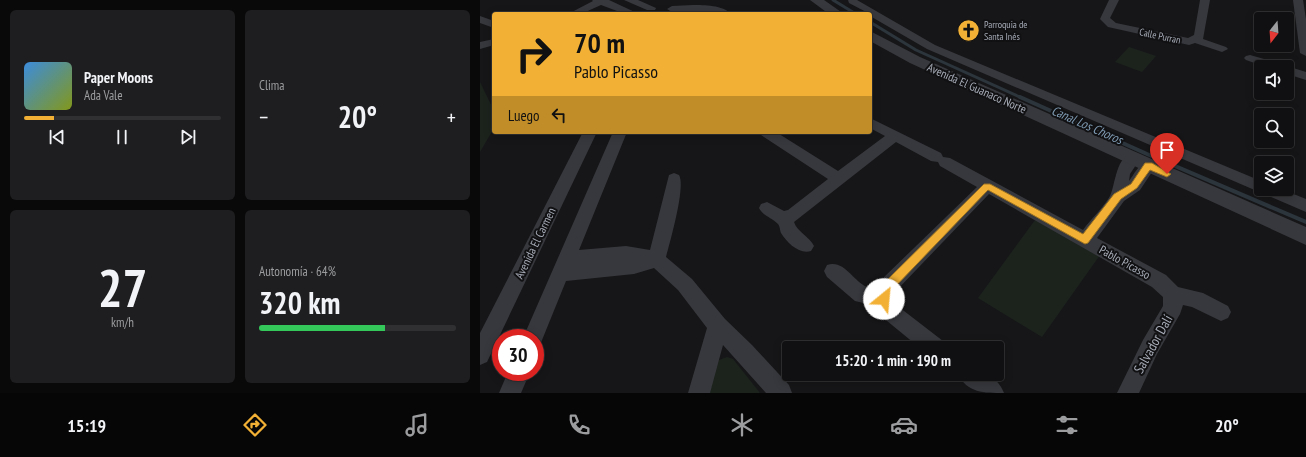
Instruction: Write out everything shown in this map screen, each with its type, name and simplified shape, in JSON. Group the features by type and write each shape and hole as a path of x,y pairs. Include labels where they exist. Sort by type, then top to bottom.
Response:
{"street":[{"path":"577,12 601,0 629,12"},
{"path":"629,0 651,7"},
{"path":"816,0 835,12"},
{"name":"Calle Purran","path":"1114,0 1106,19 1112,25 1180,41 1196,40 1199,36 1205,0"},
{"path":"1298,0 1306,53"},
{"name":"Avenida El Guanaco Norte","path":"852,1 865,12"},
{"path":"672,9 710,6 722,12"},
{"path":"480,18 492,24"},
{"name":"Avenida El Guanaco Norte","path":"872,18 900,42 946,63 1254,184"},
{"name":"Avenida El Guanaco Norte","path":"872,35 900,42 946,63 1141,162 1306,236"},
{"path":"1196,40 1222,49"},
{"path":"480,46 492,43"},
{"path":"1250,58 1256,60"},
{"path":"1294,72 1306,76"},
{"name":"Pablo Picasso","path":"872,123 940,159 1159,281 1173,294 1196,299 1221,312"},
{"name":"Avenida El Carmen","path":"480,355 589,134"},
{"path":"537,329 619,134"},
{"path":"769,134 839,178"},
{"path":"767,208 778,217 785,218 792,216 895,135"},
{"path":"1085,240 1118,197 1134,186 1141,162"},
{"path":"657,259 671,201 674,179"},
{"path":"927,341 888,310 884,299 888,286 987,186"},
{"path":"1282,196 1306,206"},
{"path":"785,218 788,230 805,246"},
{"path":"564,267 634,266 657,259"},
{"path":"657,259 681,280 718,326 745,352 781,393"},
{"path":"833,271 862,295 884,299"},
{"name":"Salvador Dalí","path":"1128,393 1150,347 1175,304 1173,294"},
{"path":"699,393 718,326"},
{"path":"510,393 515,381"},
{"path":"978,381 993,393"}],"shaded area":[{"path":"1129,47 1156,56 1142,72 1115,62"},
{"path":"480,82 492,107 492,131 480,152"},
{"path":"1035,220 1100,255 1042,337 978,298"},
{"path":"727,357 733,359 760,393 708,393 719,360"}],"waterway":[{"name":"Canal Los Choros","path":"833,0 853,12"},
{"name":"Canal Los Choros","path":"872,23 916,50 1022,98"},
{"name":"Canal Los Choros","path":"1020,97 1147,154 1306,222"}],"place":[{"name":"Parroquia de Santa Inés","path":"968,30"}],"route":[{"path":"884,299 885,290 888,286 987,186 1085,240 1118,197 1126,193 1134,186 1148,166 1167,174"}]}
